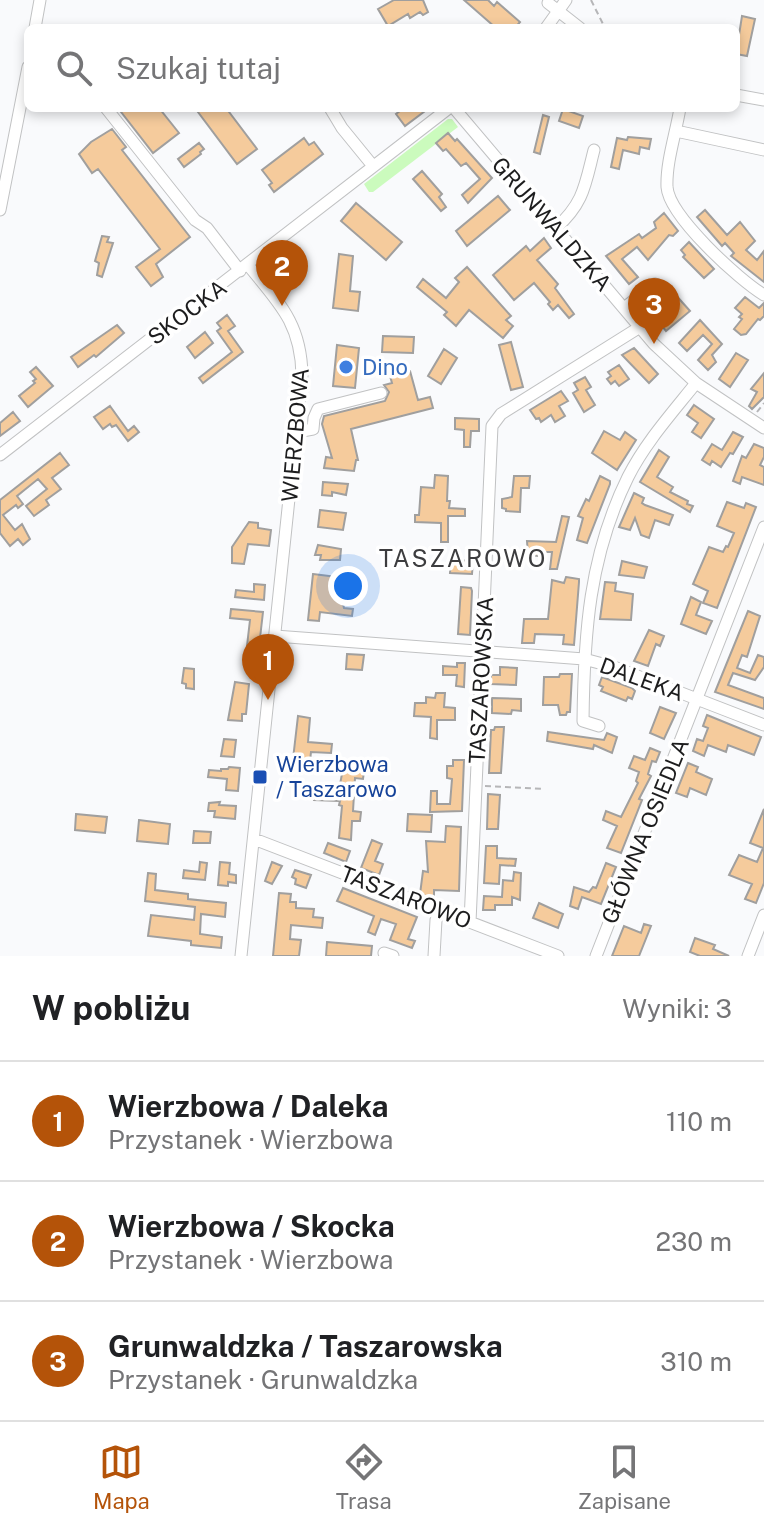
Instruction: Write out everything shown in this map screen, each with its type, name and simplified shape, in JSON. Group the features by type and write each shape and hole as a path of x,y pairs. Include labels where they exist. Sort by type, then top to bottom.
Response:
{"street":[{"path":"36,24 40,0"},
{"path":"549,24 566,0"},
{"path":"548,3 575,24"},
{"path":"0,210 4,170 24,84"},
{"path":"740,96 764,100"},
{"name":"WIERZBOWA","path":"109,112 195,220 207,228 282,306 297,334 302,355 297,432 241,956"},
{"path":"332,112 373,166"},
{"name":"SKOCKA","path":"0,455 444,112"},
{"name":"GRUNWALDZKA","path":"451,112 640,327 696,383 764,428"},
{"path":"679,112 667,186 671,202 720,259 764,295"},
{"path":"676,131 764,150"},
{"path":"556,228 580,200 594,150"},
{"path":"624,308 655,284"},
{"name":"TASZAROWSKA","path":"470,922 495,419 640,327"},
{"path":"599,726 583,721 584,659 597,555 629,475 696,383"},
{"path":"297,432 313,429 318,409 381,393"},
{"name":"GŁÓWNA OSIEDLA","path":"596,956 764,527"},
{"name":"DALEKA","path":"275,636 584,659 614,667 764,725"},
{"name":"TASZAROWO","path":"254,839 558,956"},
{"path":"434,956 436,920 440,910"},
{"path":"748,956 764,915"}],"path":[{"path":"591,0 603,24"},
{"path":"756,413 764,403"},
{"path":"476,787 544,789"}],"green space":[{"path":"452,119 458,127 369,192 364,184"}],"building":[{"path":"394,0 423,0 428,12 423,15 420,12 410,18 408,14 387,24 378,9"},
{"path":"464,0 488,0 494,6 497,2 520,22 491,24"},
{"path":"742,16 755,19 747,56 740,55"},
{"path":"121,112 162,112 179,133 153,153"},
{"path":"198,112 229,112 257,149 237,164"},
{"path":"399,112 424,112 405,126 396,114"},
{"path":"562,112 583,116 579,128 559,121"},
{"path":"543,115 549,117 540,154 534,152"},
{"path":"112,129 126,147 122,150 190,237 156,264 163,277 151,286 136,267 160,249 98,169 92,173 79,154"},
{"path":"448,133 492,178 468,203 462,195 480,179 466,163 461,166 436,143"},
{"path":"628,137 651,139 649,149 640,147 639,154 623,150 619,169 611,167 617,138 627,140"},
{"path":"304,138 309,145 314,142 323,154 274,192 269,185 272,183 262,170"},
{"path":"199,143 204,149 201,154 184,167 178,159"},
{"path":"422,171 442,194 439,197 446,207 441,211 413,179"},
{"path":"498,196 510,210 467,246 456,231"},
{"path":"356,203 402,242 386,260 341,221"},
{"path":"705,210 727,235 740,222 755,241 746,250 757,260 764,251 764,282 731,256 734,253 725,243 722,246 697,217"},
{"path":"664,213 678,231 673,236 669,235 648,260 637,247 622,259 638,277 629,284 606,256 639,234 642,238 656,228 654,222"},
{"path":"102,236 109,237 107,242 113,243 102,277 97,275 99,263 95,261"},
{"path":"544,238 551,248 537,260 558,284 555,288 574,314 569,318 558,305 553,310 534,283 514,300 493,275 526,246 530,251"},
{"path":"689,242 714,269 704,278 683,257 685,255 681,250"},
{"path":"297,250 306,263 290,275 288,271 279,278 271,268"},
{"path":"339,254 353,256 350,291 360,292 358,311 333,308"},
{"path":"467,267 511,316 506,320 513,326 503,338 469,310 456,326 444,315 447,312 417,287 423,279 446,298 459,282 455,278"},
{"path":"665,283 690,311 666,331 644,303"},
{"path":"745,297 759,308 764,303 764,316 746,334 741,335 734,329 742,314 735,308"},
{"path":"227,315 235,326 228,331 243,352 203,383 199,378 232,352 217,331 221,328 217,323"},
{"path":"700,320 722,344 712,355 716,362 708,370 698,360 712,344 703,335 687,351 679,343"},
{"path":"117,325 124,333 96,357 94,355 78,367 71,357"},
{"path":"205,332 213,343 195,358 187,347"},
{"path":"383,336 414,337 413,353 382,352"},
{"path":"511,342 523,387 511,390 499,345"},
{"name":"Dino","path":"337,345 359,348 355,388 333,386"},
{"path":"634,348 658,374 649,383 622,355"},
{"path":"444,349 457,358 441,384 428,376"},
{"path":"736,353 748,360 730,387 719,379"},
{"path":"619,365 629,379 619,386 607,379 611,376 608,372"},
{"path":"36,367 53,386 28,407 19,396 35,383 33,381 36,379 30,372"},
{"path":"388,369 410,371 418,400 430,397 433,408 351,429 358,460 354,471 324,468 326,457 332,458 322,424 324,416 385,401 389,392 384,385 392,383"},
{"path":"764,373 764,397 752,409 749,406 757,392 751,389"},
{"path":"585,377 591,387 586,390 595,405 584,412 573,393 578,390 574,383"},
{"path":"561,391 568,401 559,406 565,416 555,422 551,415 541,422 539,418 536,419 530,410"},
{"path":"694,405 714,419 701,438 692,432 698,423 687,415"},
{"path":"110,406 128,431 134,426 139,432 128,441 116,425 112,427 110,424 103,429 94,417"},
{"path":"13,412 20,421 0,436 0,423"},
{"path":"455,418 479,419 479,431 471,431 470,447 464,447 464,430 455,429"},
{"path":"604,431 620,440 625,432 636,440 617,470 592,453"},
{"path":"733,432 743,437 721,467 712,461 710,465 702,460 712,444 722,450"},
{"path":"754,444 764,448 760,465 764,467 764,485 742,477 740,484 733,481 742,456 746,458"},
{"path":"659,450 669,457 657,477 673,487 670,492 693,506 690,512 640,482"},
{"path":"60,453 69,465 52,478 61,489 46,500 49,505 34,516 26,506 47,489 38,479 17,496 23,504 18,508 16,505 3,515 15,530 22,524 30,539 23,545 18,539 10,546 0,533 0,500"},
{"path":"435,475 448,476 449,508 465,509 465,516 448,516 448,542 441,542 441,523 415,522 415,515 419,515 421,487 434,488"},
{"path":"514,476 530,476 529,488 521,488 520,512 502,508 502,499 512,497"},
{"path":"600,476 610,484 587,543 577,540 583,518 578,516 586,499 589,501"},
{"path":"323,482 348,484 346,495 332,492 332,496 322,495"},
{"path":"634,493 644,498 642,503 645,505 673,515 669,525 655,520 649,538 641,535 635,518 630,530 619,527"},
{"path":"727,502 744,508 746,503 756,507 717,608 703,603 708,591 693,584 709,547 723,552 734,533 717,526"},
{"path":"320,510 346,513 343,530 318,527"},
{"path":"562,516 569,517 557,569 550,569 552,552 528,555 527,541 556,542"},
{"path":"249,522 258,523 258,528 271,530 269,546 248,544 244,564 232,563 232,547"},
{"path":"318,545 341,549 340,560 320,560 321,555 315,555"},
{"path":"451,560 473,561 472,574 450,573"},
{"path":"622,561 647,567 644,578 619,575"},
{"path":"313,574 346,578 343,604 344,608 353,609 352,616 320,612 319,621 308,620"},
{"path":"566,577 579,579 574,645 563,644 564,635 535,634 534,643 522,643 524,619 548,619 552,580 564,583"},
{"path":"605,582 616,583 615,591 633,594 631,620 600,619"},
{"path":"254,584 265,585 264,600 235,597 236,590 254,592"},
{"path":"461,587 471,588 472,591 470,635 458,634"},
{"path":"691,597 701,602 696,615 712,621 706,634 681,624"},
{"path":"231,609 263,612 257,664 245,663 250,620 230,618"},
{"path":"748,611 760,616 747,657 742,655 737,668 750,673 758,655 764,657 764,667 755,680 733,673 728,685 764,698 764,709 715,692"},
{"path":"649,630 664,636 660,646 656,644 648,666 634,661"},
{"path":"347,654 364,655 362,670 346,669"},
{"path":"457,663 465,663 464,687 456,686 457,675 443,675 443,666 457,667"},
{"path":"500,667 517,668 516,685 491,684 491,675 500,675"},
{"path":"184,668 194,669 194,689 186,688 186,684 182,683"},
{"path":"560,674 572,674 570,712 566,715 560,715 558,705 543,705 544,677 559,677"},
{"path":"602,677 632,688 635,691 632,699 628,697 626,701 601,691 603,687 599,685"},
{"path":"235,682 249,684 246,714 242,714 242,721 228,720"},
{"path":"436,693 445,693 444,707 455,708 455,720 437,720 437,739 430,738 431,717 414,716 415,703 426,703 426,697 435,698"},
{"path":"492,698 521,699 521,711 492,713"},
{"path":"660,707 676,713 664,739 650,733"},
{"path":"707,715 761,737 754,755 728,745 726,752 708,745 704,756 693,751 697,739 703,741 708,728 703,726"},
{"path":"298,716 310,718 308,742 332,744 331,753 311,752 310,761 293,759"},
{"path":"504,727 501,773 489,773 491,730"},
{"path":"548,732 604,740 607,733 617,737 612,753 594,745 593,749 547,741"},
{"path":"224,739 236,740 234,757 221,756"},
{"path":"650,748 660,752 656,762 652,761 648,774 651,776 639,799 642,800 621,853 607,848 617,826 603,820 606,811 621,817 638,783 639,772 629,768 634,756 645,760"},
{"path":"453,760 464,760 462,811 430,812 431,791 437,791 437,804 450,804 452,779 447,778 447,766 453,766"},
{"path":"344,763 356,764 355,771 364,772 363,779 355,778 353,811 361,812 360,821 352,821 351,840 339,838 340,801 314,800 315,787 339,790"},
{"path":"688,763 698,767 696,772 712,779 706,795 690,788 687,797 676,793"},
{"path":"229,767 240,768 238,791 226,790 227,779 208,777 209,770 221,771"},
{"path":"488,794 500,795 498,829 487,829"},
{"path":"220,802 219,805 236,806 235,819 214,817 215,811 208,811 209,803"},
{"path":"764,809 764,883 756,903 745,899 752,884 729,875 739,855 757,862 763,848 750,843"},
{"path":"76,814 107,817 105,833 75,830"},
{"path":"408,814 432,815 431,832 407,831"},
{"path":"139,820 170,824 168,844 137,841"},
{"path":"446,826 461,827 459,891 434,890 434,899 420,894 423,871 428,872 426,841 445,842"},
{"path":"194,831 211,832 210,843 193,843"},
{"path":"372,840 382,844 375,861 383,864 379,875 361,868"},
{"path":"328,843 350,851 346,862 324,853"},
{"path":"486,846 497,846 497,858 516,859 515,866 500,865 499,884 484,883"},
{"path":"200,862 207,863 205,880 183,878 184,870 199,872"},
{"path":"220,862 230,863 229,874 236,875 236,883 218,885"},
{"path":"272,862 282,866 272,884 265,881"},
{"path":"606,863 616,867 601,904 582,897 578,909 570,906 574,887 589,892 596,888"},
{"path":"295,870 311,875 306,888 295,884 296,879 292,877"},
{"path":"514,872 521,873 520,900 512,897 512,905 495,905 495,910 483,910 484,896 502,897 503,880 513,881"},
{"path":"148,873 156,874 155,890 188,894 188,899 226,903 225,917 201,914 200,934 222,937 221,948 148,936 151,915 194,920 195,907 145,901"},
{"path":"343,888 417,917 408,939 415,941 412,948 390,940 396,924 381,919 375,935 368,932 374,916 337,901"},
{"path":"279,893 291,894 290,902 296,902 296,908 314,909 313,917 323,918 322,928 291,925 290,939 301,940 299,956 273,956"},
{"path":"539,903 563,914 558,928 533,918"},
{"path":"644,924 651,926 639,956 612,956 624,926 641,933"},
{"path":"695,938 715,945 713,949 729,956 700,956 690,952"},
{"path":"327,942 372,946 371,956 326,956"}],"place":[{"name":"Wierzbowa / Skocka","path":"282,306"},
{"name":"Grunwaldzka / Taszarowska","path":"654,344"},
{"name":"Dino","path":"346,367"},
{"name":"Wierzbowa / Daleka","path":"268,700"},
{"name":"Wierzbowa / Taszarowo","path":"260,777"}],"district":[{"name":"TASZAROWO","path":"463,559"}]}
